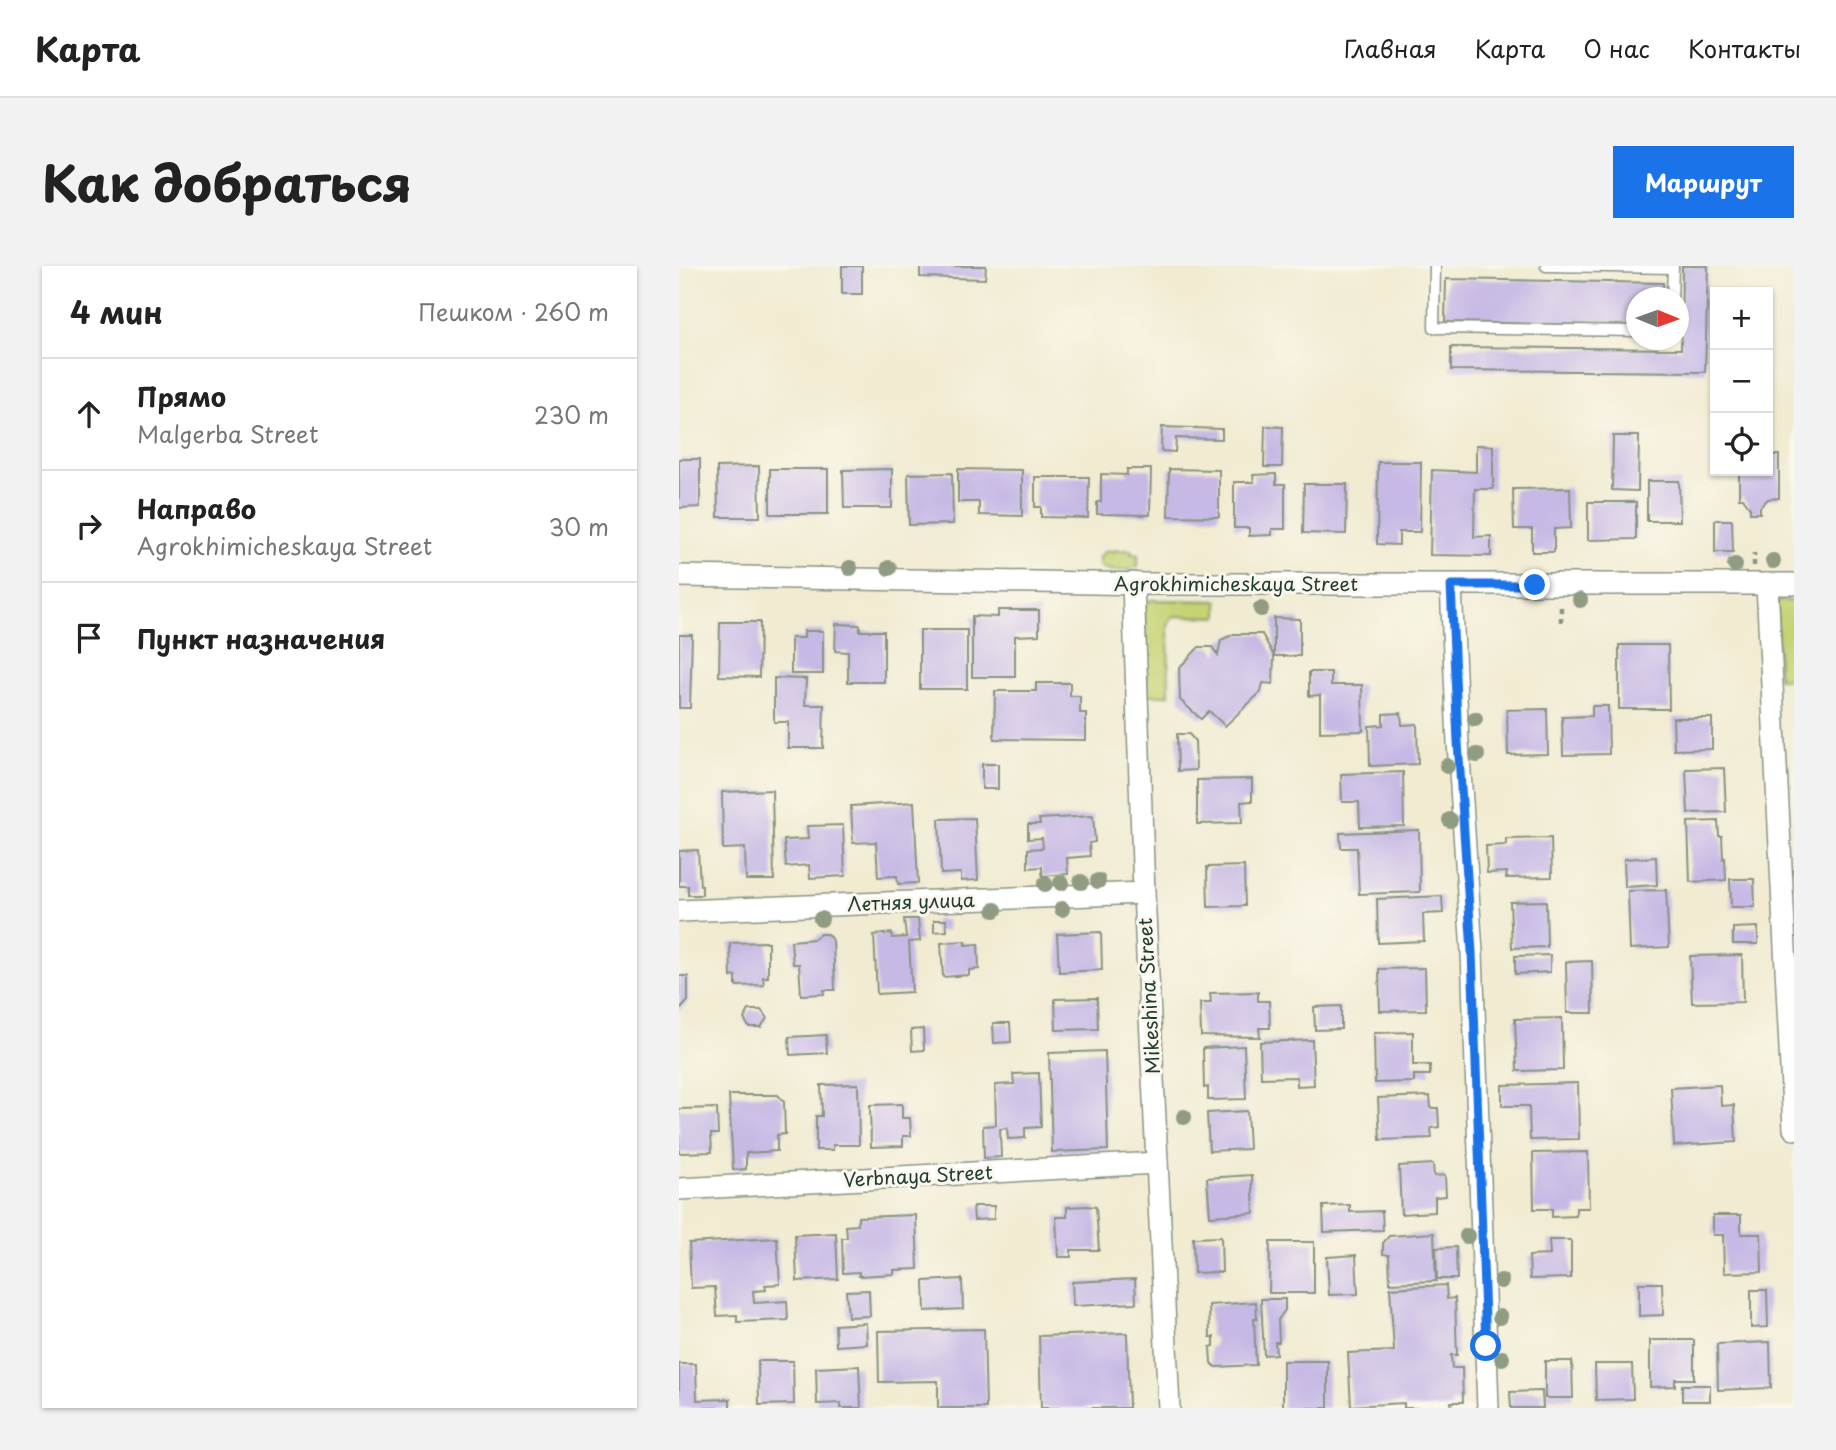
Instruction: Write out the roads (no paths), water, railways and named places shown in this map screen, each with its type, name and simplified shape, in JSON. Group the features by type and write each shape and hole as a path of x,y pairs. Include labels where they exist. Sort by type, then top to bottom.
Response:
{"street":[{"name":"Agrokhimicheskaya Street","path":"679,576 1133,583 1794,584"},
{"name":"Mikeshina Street","path":"1133,583 1144,893 1169,1408"},
{"path":"1767,584 1794,1129"},
{"path":"1451,585 1472,952 1488,1408"},
{"name":"Летняя улица","path":"679,911 1144,893"},
{"name":"Verbnaya Street","path":"679,1189 1157,1163"}],"lane":[{"path":"1435,266 1434,328 1626,331"},
{"path":"1546,266 1673,267 1672,287"}]}
